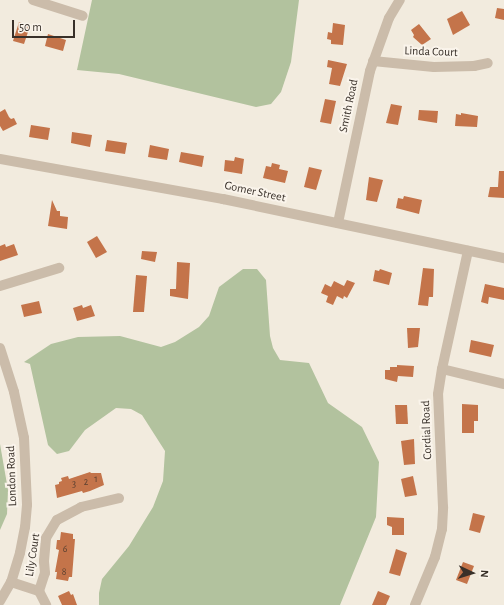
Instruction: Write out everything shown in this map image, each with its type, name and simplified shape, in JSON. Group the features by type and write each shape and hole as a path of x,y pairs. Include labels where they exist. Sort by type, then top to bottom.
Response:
{"street":[{"path":"33,0 83,16"},
{"name":"Smith Road","path":"338,223 373,61 389,18 400,0"},
{"name":"Linda Court","path":"373,61 434,67 474,66 488,63"},
{"name":"Gomer Street","path":"0,158 223,199 504,258"},
{"name":"Cordial Road","path":"414,605 435,557 442,529 443,507 438,394 442,369 468,251"},
{"path":"0,286 59,268"},
{"name":"London Road","path":"0,348 18,408 24,438 26,471 26,527 11,582 0,601"},
{"path":"442,369 486,378 504,384"},
{"name":"Lily Court","path":"39,592 44,573 46,538 57,520 81,507 119,498"},
{"path":"11,582 39,592 46,605"}],"green space":[{"path":"92,0 299,0 291,62 281,92 271,104 256,107 119,74 77,70"},
{"path":"243,269 257,269 266,280 270,336 273,348 280,360 309,363 328,403 362,427 379,462 376,517 340,605 99,605 99,593 102,579 129,546 153,507 163,481 165,451 142,415 131,409 116,408 85,430 69,451 57,454 48,445 30,364 24,362 51,344 78,337 120,336 161,347 175,342 199,327 209,316 219,287"},
{"path":"0,444 8,490 7,514 0,530"}],"building":[{"path":"497,8 504,9 504,20 495,18"},
{"path":"462,11 470,25 453,35 447,19"},
{"path":"19,22 30,26 24,44 13,41"},
{"path":"333,23 345,25 343,45 331,44 331,40 327,39 328,32 332,33"},
{"path":"419,24 431,39 422,45 413,37 414,35 411,30"},
{"path":"48,34 66,40 63,51 45,46"},
{"path":"328,60 347,64 340,86 329,84 332,68 327,67"},
{"path":"325,99 336,101 331,124 320,122"},
{"path":"391,104 402,106 398,125 386,123"},
{"path":"5,109 9,117 11,119 14,118 17,124 3,131 0,126 0,112"},
{"path":"419,110 438,111 437,123 418,120"},
{"path":"461,113 478,116 477,127 455,126 456,114 461,115"},
{"path":"31,125 50,128 48,140 29,137"},
{"path":"72,132 92,135 90,147 71,143"},
{"path":"107,140 127,143 125,154 105,151"},
{"path":"150,145 169,149 167,160 148,157"},
{"path":"181,152 204,156 202,167 179,162"},
{"path":"235,157 244,159 242,174 224,171 225,160 234,161"},
{"path":"272,163 280,165 279,169 288,171 285,183 263,178 266,166 271,167"},
{"path":"309,167 322,170 316,190 304,187"},
{"path":"499,171 504,171 504,198 488,197 490,187 498,187"},
{"path":"369,177 383,180 377,202 366,200"},
{"path":"404,196 422,200 419,214 396,208 398,198 403,199"},
{"path":"52,200 57,211 60,211 60,216 68,217 67,229 48,226"},
{"path":"97,236 107,252 96,258 87,242"},
{"path":"5,244 6,247 14,244 18,255 0,261 0,246"},
{"path":"142,251 157,252 155,262 141,259"},
{"path":"177,262 190,263 188,299 170,296 170,289 176,289"},
{"path":"423,268 434,269 433,297 429,297 428,306 418,305"},
{"path":"380,269 392,273 389,285 373,281 375,270 379,271"},
{"path":"136,275 147,276 144,312 133,312"},
{"path":"347,280 355,283 347,298 344,296 343,299 337,296 333,305 326,302 328,296 321,293 325,284 331,287 334,281 344,286"},
{"path":"485,284 504,288 504,300 489,297 488,304 481,302"},
{"path":"39,301 42,313 24,317 21,305"},
{"path":"82,305 83,308 91,305 95,316 77,321 73,308"},
{"path":"407,328 420,328 418,347 408,348"},
{"path":"471,340 494,345 491,357 469,352"},
{"path":"397,365 414,366 413,377 398,376 397,382 385,379 385,370 390,370 390,367 397,367"},
{"path":"462,404 478,405 478,421 474,421 474,433 462,433"},
{"path":"395,405 407,405 408,424 396,424"},
{"path":"414,439 415,464 404,465 401,441"},
{"path":"90,472 101,473 104,485 83,493 82,491 57,498 55,485 62,481 61,478 68,476 69,479"},
{"path":"413,476 417,495 405,497 401,479"},
{"path":"473,513 485,516 480,533 469,530"},
{"path":"387,517 404,518 404,535 392,535 392,527 387,525"},
{"path":"61,532 73,534 73,539 75,539 72,577 69,577 68,581 56,579 57,572 55,572 59,550 56,549 57,540 60,540"},
{"path":"396,549 407,553 400,576 389,573"},
{"path":"463,562 474,566 467,584 456,580"},
{"path":"69,591 71,595 73,594 77,605 62,605 58,596"},
{"path":"378,591 390,596 386,605 372,605"}]}
